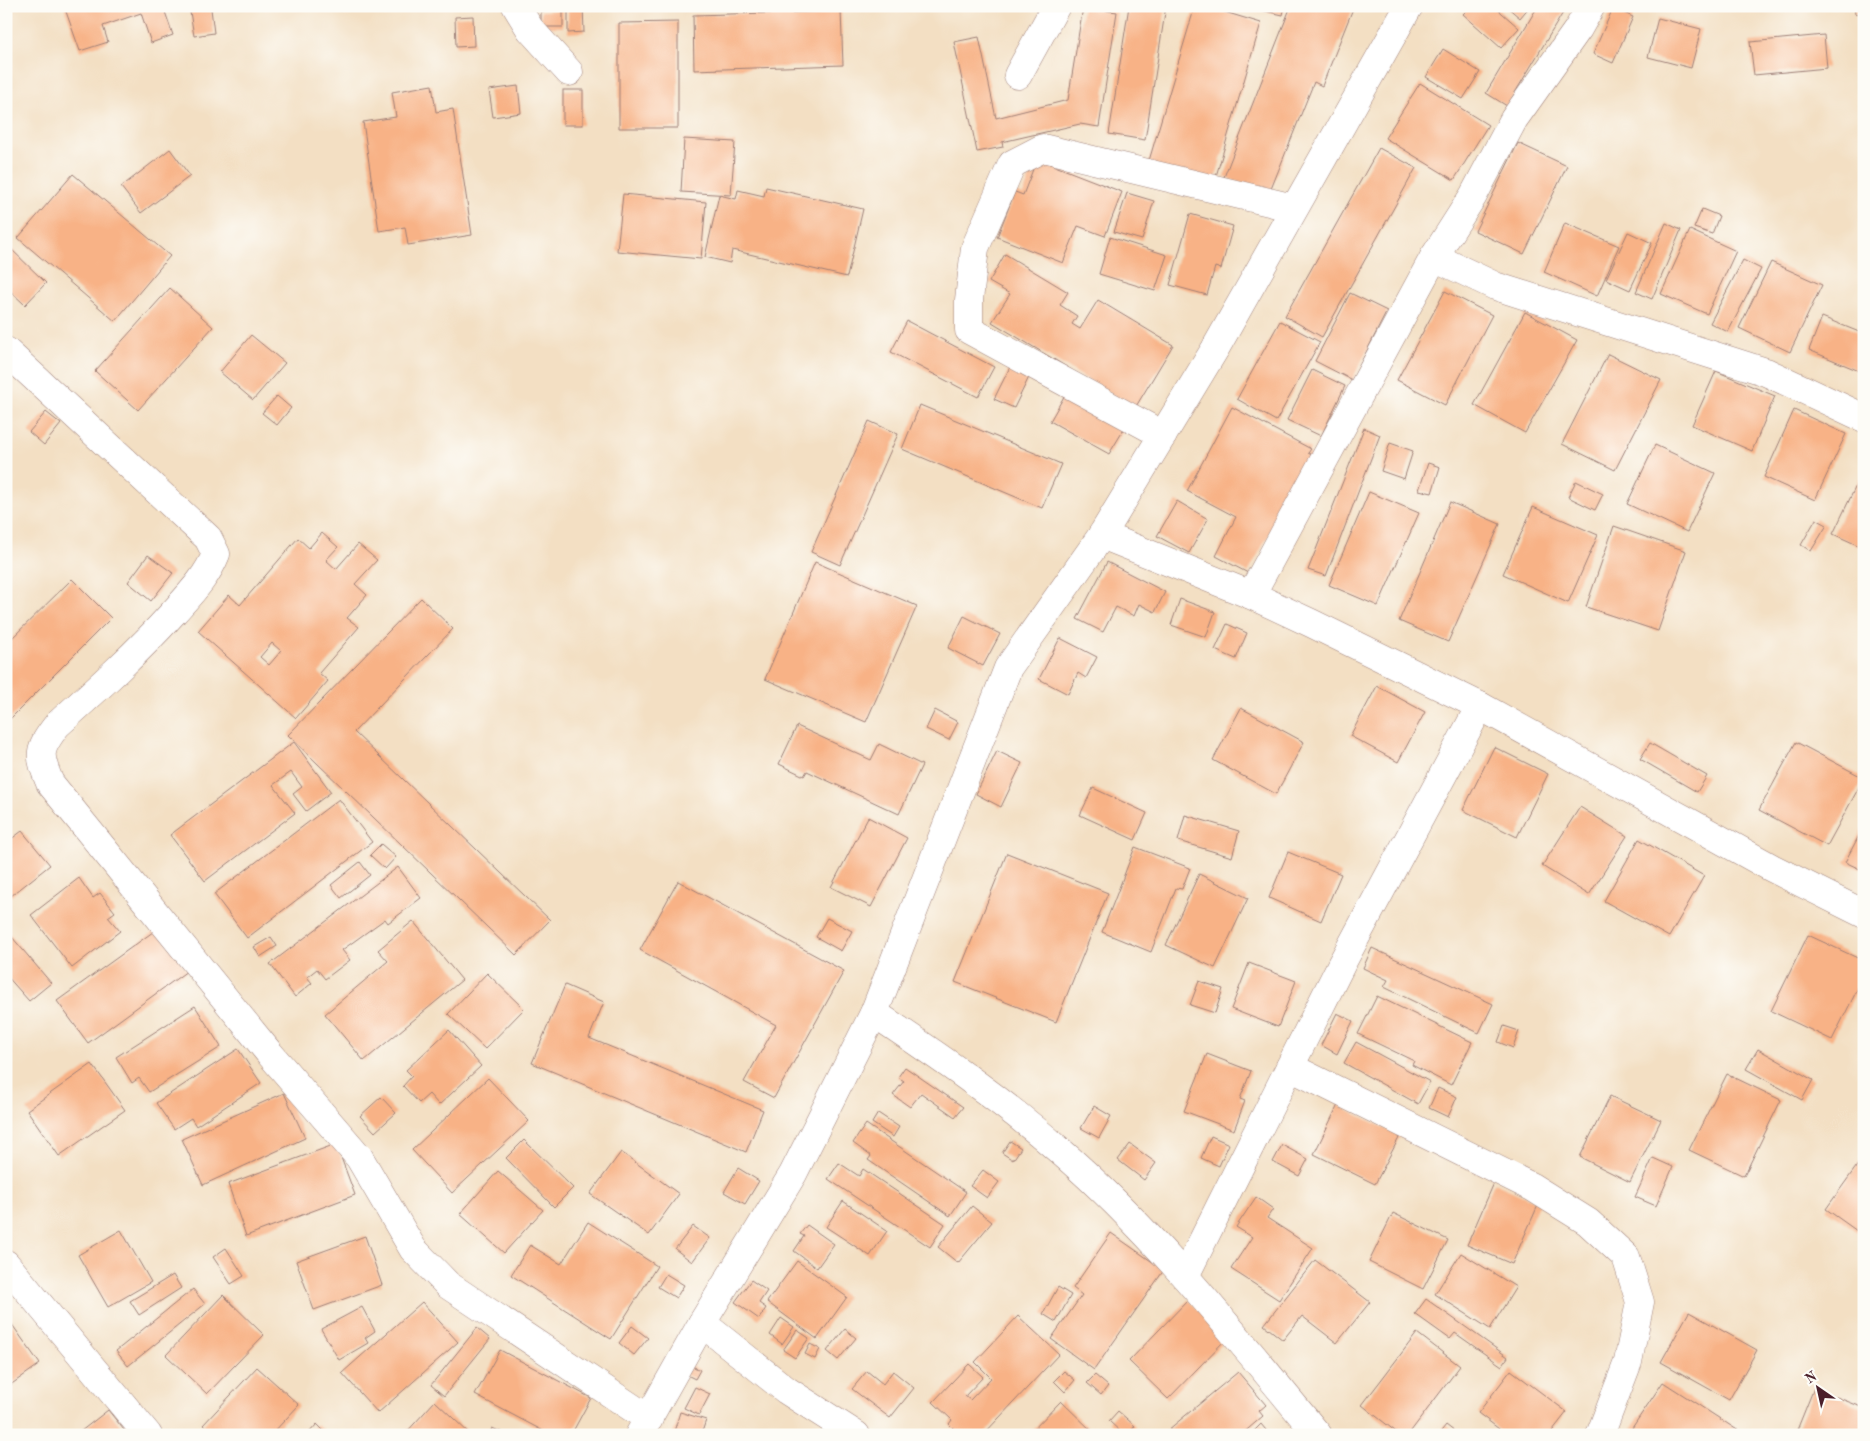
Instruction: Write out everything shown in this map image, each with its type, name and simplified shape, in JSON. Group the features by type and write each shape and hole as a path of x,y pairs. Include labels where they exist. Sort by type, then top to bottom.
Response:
{"street":[{"path":"516,6 530,29 569,72"},
{"path":"1018,75 1056,6"},
{"path":"6,351 203,533 208,538 216,554 211,567 201,582 144,646 57,725 47,738 40,752 43,768 50,783 270,1054 359,1157 414,1249 448,1286 644,1427 702,1323 792,1174 874,1014 1008,668 1102,535 1163,435 1215,349 1409,6"},
{"path":"1251,595 1434,257 1473,196 1514,120 1578,29 1591,6"},
{"path":"1163,435 969,330 969,300 975,248 1012,164 1043,148 1294,208"},
{"path":"1434,257 1496,286 1766,372 1864,418"},
{"path":"1102,535 1251,595 1480,706 1772,868 1864,914"},
{"path":"1185,1276 1342,962 1480,706"},
{"path":"874,1014 948,1064 1060,1150 1131,1218 1185,1276 1318,1435"},
{"path":"1290,1066 1532,1187 1588,1222 1626,1257 1640,1302 1628,1362 1600,1435"},
{"path":"6,1264 148,1435"},
{"path":"702,1323 786,1390 856,1435"}],"building":[{"path":"64,6 163,6 173,35 151,43 141,13 103,26 108,42 80,51"},
{"path":"189,6 224,6 211,9 214,33 194,36"},
{"path":"568,6 583,6 584,32 568,33"},
{"path":"1129,6 1166,6 1145,140 1109,134"},
{"path":"1195,6 1205,6 1261,23 1214,183 1148,164"},
{"path":"1243,6 1285,6 1283,15"},
{"path":"1291,6 1354,6 1322,86 1314,82 1269,194 1224,177"},
{"path":"1471,6 1494,6 1519,28 1501,48 1463,14"},
{"path":"1506,6 1530,6 1520,18"},
{"path":"1538,6 1567,6 1507,106 1486,93"},
{"path":"1854,6 1864,6 1864,12 1855,14"},
{"path":"1083,7 1117,12 1099,127 1080,124 1002,142 1003,147 977,152 954,42 979,37 996,118 1068,100"},
{"path":"1613,8 1633,17 1613,63 1593,54"},
{"path":"563,10 563,27 541,27 541,11"},
{"path":"841,11 843,65 694,70 693,15"},
{"path":"473,16 474,46 456,47 455,17"},
{"path":"1658,18 1701,29 1691,68 1648,57"},
{"path":"678,22 678,128 619,128 619,23"},
{"path":"1824,35 1827,68 1754,75 1750,42"},
{"path":"1443,49 1480,72 1463,99 1426,77"},
{"path":"1420,83 1488,125 1454,180 1385,138"},
{"path":"432,85 436,112 453,109 472,235 408,245 405,227 379,231 363,122 396,117 392,92"},
{"path":"518,86 521,113 493,117 489,90"},
{"path":"563,90 583,90 583,125 563,125"},
{"path":"684,139 735,142 731,195 681,192"},
{"path":"1518,143 1567,166 1524,254 1475,231"},
{"path":"1379,148 1416,168 1322,337 1285,316"},
{"path":"170,149 190,176 141,213 121,187"},
{"path":"1037,159 1122,192 1105,236 1078,226 1063,263 997,237 1015,192 1023,195"},
{"path":"73,174 170,256 115,321 18,238"},
{"path":"766,187 863,209 847,277 732,250 730,263 705,257 719,195 736,199 738,190 764,196"},
{"path":"1127,193 1154,201 1142,240 1114,232"},
{"path":"623,194 706,202 701,259 617,251"},
{"path":"1702,209 1719,216 1712,234 1694,228"},
{"path":"1190,214 1233,226 1221,269 1215,267 1207,295 1170,285"},
{"path":"1565,223 1619,246 1597,296 1544,272"},
{"path":"1666,223 1681,230 1652,299 1636,292"},
{"path":"1690,230 1736,251 1707,314 1661,294"},
{"path":"1628,232 1652,243 1630,290 1606,279"},
{"path":"1110,237 1167,255 1155,291 1099,274"},
{"path":"6,244 46,283 25,305 6,287"},
{"path":"1005,254 1068,292 1060,305 1077,316 1072,324 1080,329 1098,300 1173,345 1135,408 992,322 1010,294 989,282"},
{"path":"1743,260 1761,269 1728,332 1710,323"},
{"path":"1771,262 1822,285 1790,352 1739,328"},
{"path":"170,288 213,327 138,410 95,371"},
{"path":"1445,291 1492,315 1445,405 1397,380"},
{"path":"1350,293 1387,311 1352,380 1315,361"},
{"path":"1525,312 1577,340 1525,433 1474,405"},
{"path":"1822,317 1864,334 1864,373 1809,350"},
{"path":"907,321 994,367 978,397 891,352"},
{"path":"1280,321 1320,342 1276,421 1237,399"},
{"path":"251,335 285,363 253,400 220,372"},
{"path":"1608,354 1661,380 1615,470 1562,444"},
{"path":"1012,363 1031,373 1014,408 994,399"},
{"path":"1312,370 1345,386 1321,436 1287,420"},
{"path":"1716,371 1775,396 1752,451 1692,425"},
{"path":"1066,393 1126,426 1109,454 1050,421"},
{"path":"277,396 291,408 277,425 262,413"},
{"path":"920,405 1061,464 1042,508 902,449"},
{"path":"1232,407 1311,449 1308,453 1312,455 1248,573 1216,556 1236,517 1187,491"},
{"path":"1794,410 1846,434 1815,500 1764,477"},
{"path":"46,412 61,424 44,445 29,432"},
{"path":"869,421 898,434 840,565 811,552"},
{"path":"1364,428 1380,435 1326,576 1308,570"},
{"path":"1390,443 1413,451 1404,479 1381,471"},
{"path":"1655,445 1715,473 1687,532 1627,504"},
{"path":"1428,463 1440,467 1432,493 1419,490"},
{"path":"1864,469 1864,548 1833,534"},
{"path":"1576,481 1603,494 1595,510 1568,497"},
{"path":"1369,492 1419,513 1378,606 1329,585"},
{"path":"1177,501 1208,519 1189,553 1157,536"},
{"path":"1450,502 1500,524 1448,642 1399,621"},
{"path":"1533,507 1598,535 1568,603 1503,574"},
{"path":"1816,519 1827,525 1811,551 1801,545"},
{"path":"1614,526 1686,551 1658,631 1586,607"},
{"path":"322,533 338,547 326,560 336,569 358,544 377,560 355,584 367,595 347,618 359,627 319,673 328,681 296,718 198,631 229,595 240,605 298,538 309,548","holes":["272,643 281,651 269,665 260,657"]},
{"path":"148,555 173,573 151,601 128,582"},
{"path":"815,562 917,606 866,722 765,679"},
{"path":"1107,562 1165,592 1155,612 1139,604 1134,616 1116,607 1103,632 1077,619"},
{"path":"72,579 111,618 6,723 6,644"},
{"path":"421,598 453,629 354,732 550,920 516,955 288,735"},
{"path":"1180,599 1215,612 1206,637 1171,625"},
{"path":"964,616 1000,634 983,666 948,648"},
{"path":"1227,624 1247,633 1236,659 1215,650"},
{"path":"1060,638 1097,657 1086,678 1078,673 1068,694 1039,679"},
{"path":"1377,686 1425,712 1398,762 1350,736"},
{"path":"1241,708 1304,742 1276,794 1213,760"},
{"path":"935,710 958,722 949,740 926,729"},
{"path":"797,726 871,760 879,744 922,765 899,814 807,771 804,776 779,764"},
{"path":"294,742 331,792 306,811 293,794 302,787 291,772 273,785 295,813 205,881 170,835"},
{"path":"1796,742 1864,778 1827,846 1759,810"},
{"path":"1650,743 1707,776 1697,792 1640,759"},
{"path":"1494,747 1548,774 1517,837 1463,810"},
{"path":"997,751 1022,763 1001,807 976,794"},
{"path":"1093,788 1147,813 1135,840 1080,815"},
{"path":"339,799 372,842 247,938 214,894"},
{"path":"1580,807 1627,836 1589,895 1542,866"},
{"path":"1185,815 1239,831 1232,857 1178,841"},
{"path":"868,817 907,838 871,907 831,887"},
{"path":"1864,826 1864,871 1845,862"},
{"path":"22,831 50,865 6,900 6,843"},
{"path":"1639,839 1704,876 1669,937 1604,901"},
{"path":"381,844 396,857 385,869 370,855"},
{"path":"1135,847 1190,868 1182,889 1176,888 1151,952 1102,932"},
{"path":"1288,852 1341,874 1321,921 1269,898"},
{"path":"1007,853 1108,893 1056,1022 955,982"},
{"path":"360,862 370,875 341,898 331,885"},
{"path":"398,867 421,898 388,923 385,919 342,950 350,960 325,979 317,969 307,977 312,983 295,997 270,964"},
{"path":"1199,874 1248,898 1215,968 1166,945"},
{"path":"79,878 93,898 100,893 115,912 108,917 120,931 72,968 31,915"},
{"path":"678,881 844,971 774,1098 744,1082 776,1025 640,950"},
{"path":"827,918 852,931 841,951 816,937"},
{"path":"413,921 462,980 364,1061 325,1014 388,961 378,950"},
{"path":"157,929 187,971 88,1043 57,1001"},
{"path":"6,930 51,983 29,1001 6,975"},
{"path":"1808,935 1864,961 1864,976 1832,1040 1771,1011"},
{"path":"271,937 277,946 260,957 254,947"},
{"path":"1372,948 1493,1004 1479,1033 1384,987 1388,980 1363,968"},
{"path":"1249,963 1296,981 1278,1027 1231,1009"},
{"path":"487,973 524,1009 485,1049 448,1014"},
{"path":"1199,981 1223,989 1215,1013 1190,1005"},
{"path":"565,985 604,1002 589,1038 763,1110 746,1152 532,1063"},
{"path":"1377,996 1472,1042 1451,1085 1412,1065 1414,1061 1358,1034"},
{"path":"195,1006 221,1047 149,1092 139,1078 132,1083 116,1057"},
{"path":"1337,1013 1353,1021 1337,1054 1321,1045"},
{"path":"1504,1026 1519,1031 1513,1048 1498,1042"},
{"path":"449,1030 481,1066 439,1105 429,1094 419,1103 403,1086 412,1076 406,1070"},
{"path":"1356,1042 1430,1082 1418,1104 1344,1063"},
{"path":"238,1049 261,1083 196,1126 191,1118 174,1129 156,1103"},
{"path":"1758,1049 1813,1080 1802,1100 1746,1069"},
{"path":"1207,1054 1251,1071 1240,1099 1245,1101 1234,1130 1184,1111"},
{"path":"92,1064 125,1110 59,1156 27,1110"},
{"path":"905,1067 963,1107 955,1117 921,1093 910,1107 893,1095 904,1081 898,1077"},
{"path":"1727,1074 1781,1100 1744,1176 1689,1150"},
{"path":"488,1078 529,1121 452,1193 412,1150"},
{"path":"1438,1088 1457,1097 1448,1117 1429,1108"},
{"path":"284,1093 305,1138 203,1185 182,1139"},
{"path":"1610,1096 1661,1120 1630,1182 1580,1157"},
{"path":"381,1097 396,1113 375,1132 360,1116"},
{"path":"1338,1105 1400,1136 1375,1184 1314,1154"},
{"path":"1094,1106 1111,1116 1099,1138 1081,1128"},
{"path":"878,1113 899,1127 893,1137 872,1123"},
{"path":"866,1124 966,1192 950,1216 868,1160 871,1156 853,1143"},
{"path":"1211,1136 1229,1144 1219,1166 1201,1158"},
{"path":"524,1140 573,1188 554,1207 506,1158"},
{"path":"1010,1141 1021,1148 1013,1160 1002,1153"},
{"path":"336,1144 355,1195 246,1236 228,1184"},
{"path":"1130,1144 1156,1163 1144,1180 1118,1160"},
{"path":"1282,1145 1308,1159 1299,1176 1273,1162"},
{"path":"621,1152 679,1194 649,1235 590,1194"},
{"path":"1864,1156 1864,1236 1826,1209"},
{"path":"1653,1158 1673,1167 1656,1206 1635,1197"},
{"path":"839,1163 859,1176 863,1169 945,1224 930,1247 828,1179"},
{"path":"738,1168 759,1181 745,1204 724,1192"},
{"path":"983,1170 999,1182 987,1198 970,1186"},
{"path":"498,1171 543,1210 504,1253 460,1214"},
{"path":"1494,1183 1539,1203 1512,1264 1467,1245"},
{"path":"1256,1197 1273,1209 1267,1218 1313,1248 1279,1300 1231,1269 1252,1237 1236,1227"},
{"path":"843,1201 887,1231 870,1256 826,1227"},
{"path":"972,1206 992,1222 958,1263 938,1247"},
{"path":"1393,1213 1448,1240 1423,1289 1369,1262"},
{"path":"588,1222 657,1266 611,1339 511,1275 530,1245 561,1264"},
{"path":"807,1225 834,1244 817,1268 794,1251 804,1236 800,1234"},
{"path":"693,1226 710,1238 692,1262 675,1249"},
{"path":"121,1230 151,1282 108,1307 78,1255"},
{"path":"1111,1233 1164,1270 1094,1370 1051,1339 1082,1295 1073,1288"},
{"path":"365,1236 382,1285 314,1310 296,1261"},
{"path":"226,1248 244,1276 231,1284 213,1257"},
{"path":"1461,1253 1516,1287 1490,1329 1435,1294"},
{"path":"1315,1260 1370,1302 1337,1343 1302,1316 1283,1340 1264,1325"},
{"path":"797,1261 847,1297 817,1339 767,1302"},
{"path":"666,1274 684,1285 676,1298 658,1287"},
{"path":"173,1275 181,1288 139,1315 130,1301"},
{"path":"751,1280 767,1291 759,1303 766,1308 759,1319 735,1302"},
{"path":"1058,1287 1071,1295 1056,1322 1043,1314"},
{"path":"193,1289 205,1304 128,1366 116,1351"},
{"path":"223,1295 264,1335 207,1394 166,1355"},
{"path":"1426,1299 1508,1357 1502,1366 1455,1333 1450,1339 1415,1314"},
{"path":"1188,1300 1228,1337 1168,1399 1129,1361"},
{"path":"422,1302 458,1342 378,1413 342,1373"},
{"path":"362,1307 375,1331 365,1338 368,1343 339,1360 321,1329"},
{"path":"1689,1312 1757,1350 1729,1400 1661,1362"},
{"path":"6,1316 40,1364 6,1388"},
{"path":"1018,1316 1059,1354 983,1435 960,1435 949,1424 952,1420 933,1402 969,1364 983,1377 965,1396 970,1400 991,1378 975,1362"},
{"path":"781,1318 794,1327 782,1344 770,1335"},
{"path":"632,1326 648,1338 634,1355 619,1343"},
{"path":"477,1328 490,1339 444,1396 431,1385"},
{"path":"845,1329 856,1338 838,1360 827,1351"},
{"path":"797,1330 809,1338 795,1358 783,1350"},
{"path":"1417,1333 1460,1366 1408,1435 1400,1435 1362,1405"},
{"path":"810,1344 820,1349 815,1359 805,1354"},
{"path":"500,1350 591,1398 571,1435 551,1435 475,1395"},
{"path":"688,1364 700,1370 695,1379 683,1373"},
{"path":"257,1367 299,1405 271,1435 214,1435 203,1425"},
{"path":"1511,1370 1567,1412 1549,1435 1507,1435 1478,1413"},
{"path":"867,1371 883,1384 893,1371 914,1388 890,1418 852,1389"},
{"path":"1064,1371 1075,1380 1065,1392 1054,1381"},
{"path":"1238,1372 1266,1405 1259,1411 1263,1416 1241,1435 1162,1435"},
{"path":"1095,1375 1108,1386 1101,1395 1087,1383"},
{"path":"1663,1382 1745,1435 1643,1435 1632,1428"},
{"path":"695,1387 710,1394 699,1415 684,1408"},
{"path":"1814,1388 1864,1408 1864,1435 1795,1435"},
{"path":"435,1401 471,1435 404,1435"},
{"path":"1061,1401 1096,1435 1028,1435"},
{"path":"108,1410 128,1435 76,1435"},
{"path":"1118,1411 1135,1426 1128,1435 1124,1435 1109,1421"},
{"path":"680,1412 706,1420 701,1435 673,1435"},
{"path":"317,1424 328,1435 307,1435"},
{"path":"1261,1424 1270,1435 1250,1435"},
{"path":"1446,1425 1459,1435 1438,1435"},
{"path":"492,1428 508,1435 489,1435"}]}
